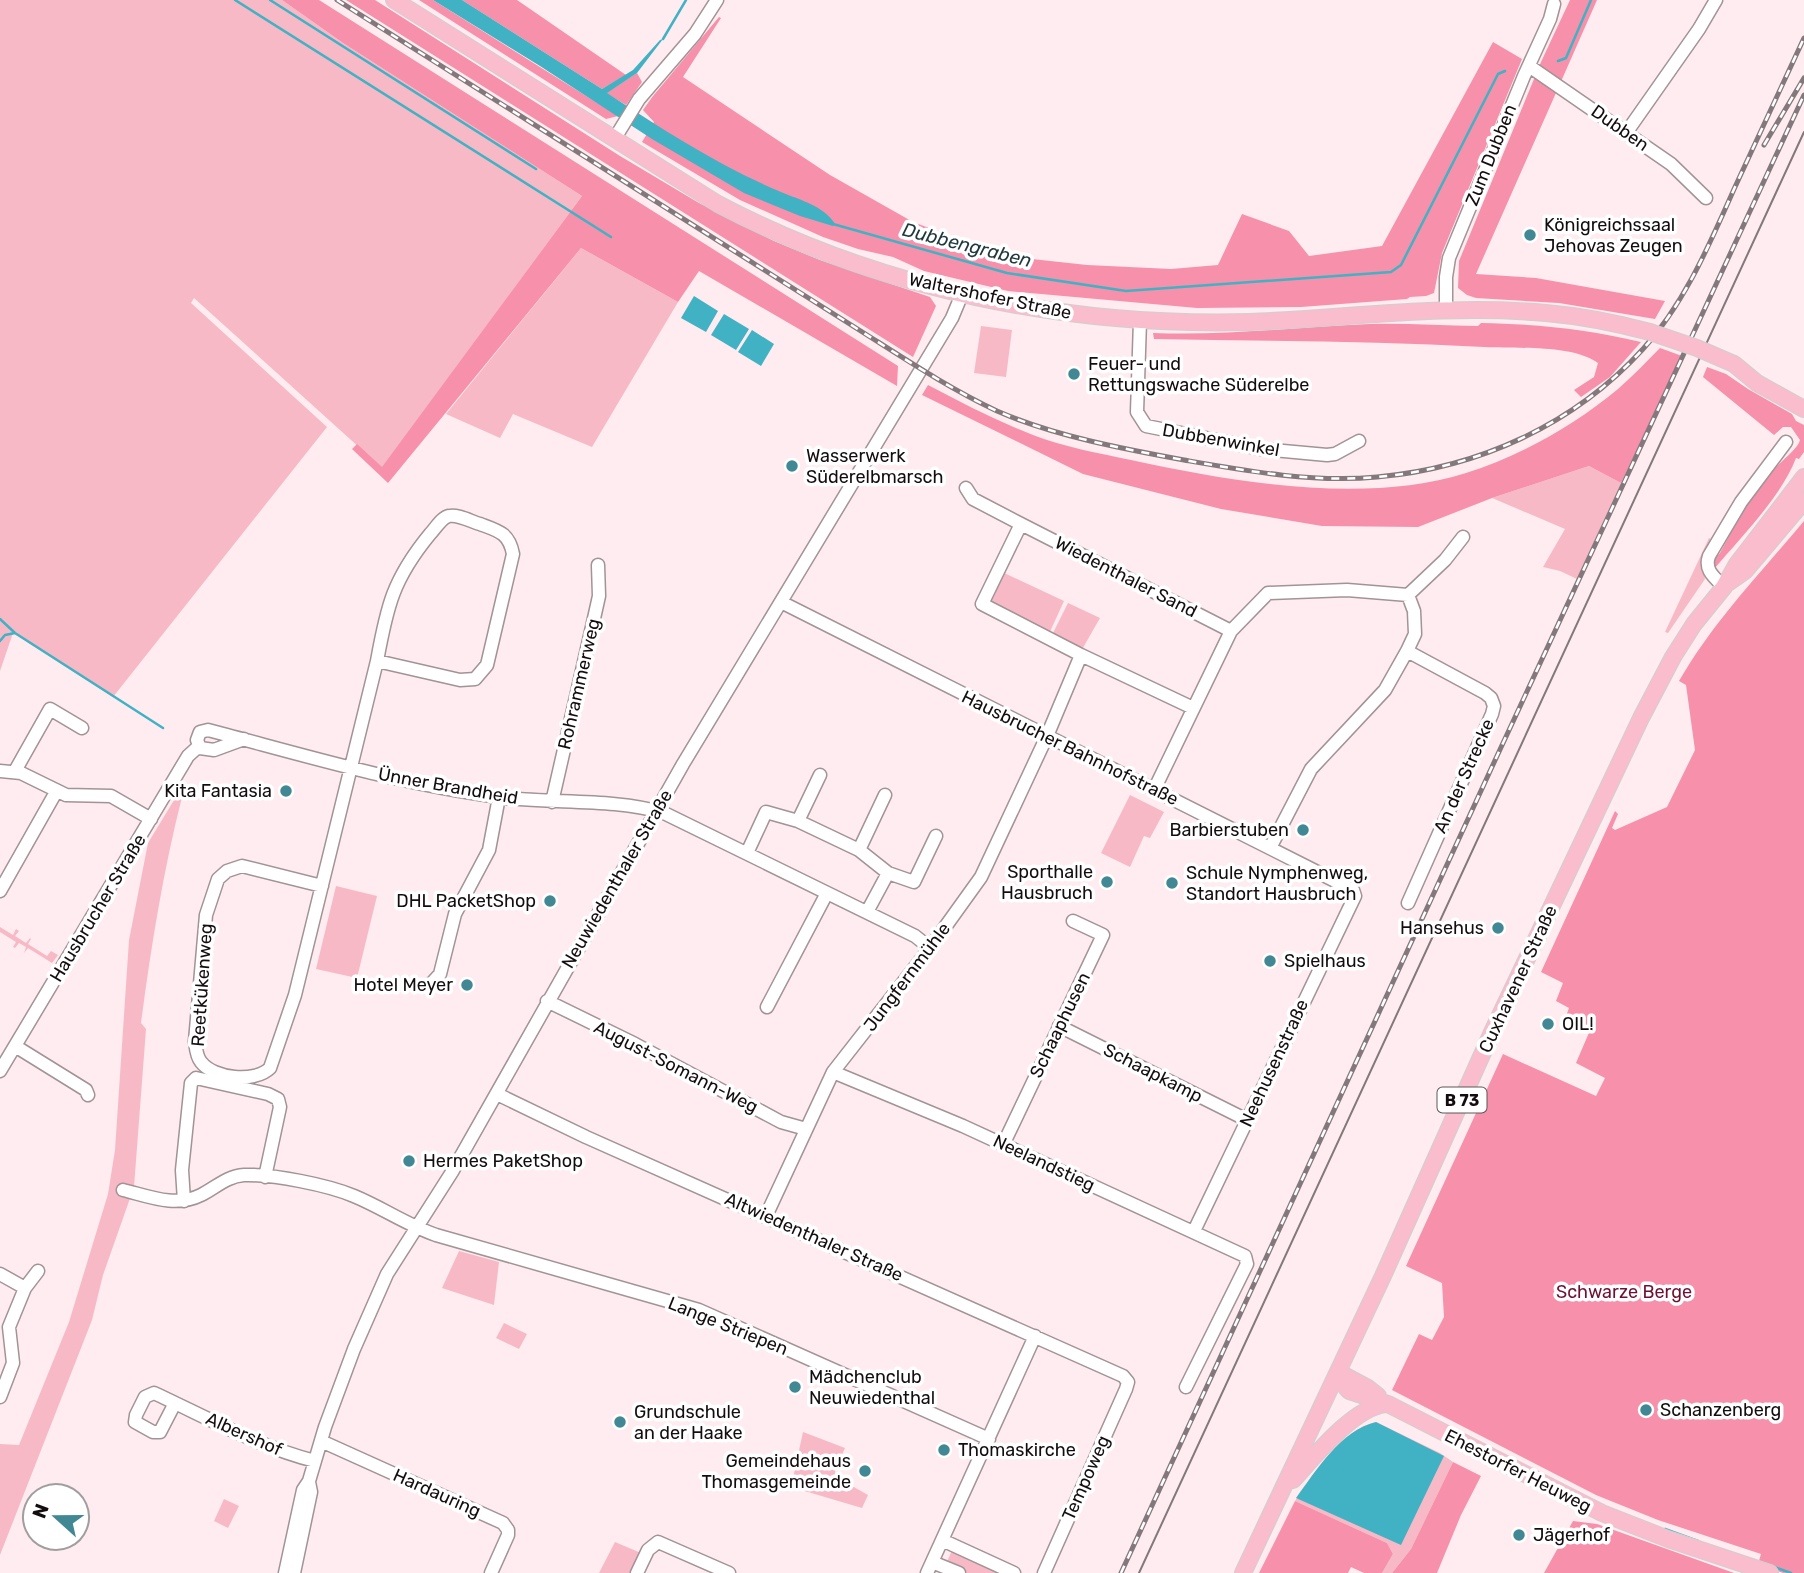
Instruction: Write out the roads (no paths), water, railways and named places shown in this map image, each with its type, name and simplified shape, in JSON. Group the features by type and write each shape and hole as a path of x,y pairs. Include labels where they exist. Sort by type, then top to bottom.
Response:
{"main road":[{"name":"Waltershofer Straße","path":"394,0 718,204 763,227 832,256 895,276 962,294 1047,311 1140,321 1252,322 1446,310 1546,313 1619,324 1650,332 1698,348 1804,396"},
{"name":"Waltershofer Straße","path":"1734,364 1757,383 1804,409"},
{"name":"Cuxhavener Straße","path":"1243,1573 1626,747 1673,657 1724,587 1737,564 1804,477"},
{"name":"Cuxhavener Straße","path":"1724,587 1745,571 1804,500"},
{"name":"Ehestorfer Heuweg","path":"1338,1372 1346,1389 1388,1404 1602,1513 1668,1539 1770,1573"},
{"path":"1281,1493 1315,1456 1362,1413 1375,1406 1388,1404"}],"street":[{"path":"615,138 635,105 695,34 717,0"},
{"path":"1626,133 1699,29 1716,0"},
{"name":"Zum Dubben","path":"1446,310 1449,258 1554,4"},
{"name":"Dubben","path":"1528,66 1671,163 1706,198"},
{"name":"Neuwiedenthaler Straße","path":"285,1573 303,1490 309,1481 368,1314 387,1274 450,1175 656,810 952,318 962,294"},
{"name":"Dubbenwinkel","path":"1140,321 1137,412 1146,426 1261,449 1326,455 1345,450 1359,441"},
{"path":"1724,587 1709,571 1709,556 1741,502 1786,442"},
{"name":"Wiedenthaler Sand","path":"966,488 973,499 1231,631"},
{"name":"Reetkükenweg","path":"322,886 242,866 227,871 218,879 206,915 195,1041 199,1060 208,1069 248,1079 261,1076 270,1068 291,1010 352,768 387,611 398,580 413,555 444,518 453,515 503,532 510,541 513,554 487,665 475,679 460,680 377,661"},
{"path":"1021,524 982,604 1193,708"},
{"path":"1154,790 1231,631 1268,593 1347,590 1408,595 1445,560 1463,537"},
{"name":"Rohrammerweg","path":"552,802 596,614 599,596 598,565"},
{"path":"1270,848 1311,769 1385,690 1407,651 1415,634 1414,611 1408,595"},
{"name":"Hausbrucher Bahnhofstraße","path":"781,602 1350,888 1355,896"},
{"name":"An der Strecke","path":"1407,651 1485,693 1494,706 1484,735 1408,903"},
{"path":"1046,736 1081,655"},
{"path":"15,771 50,709 82,728"},
{"name":"Ünner Brandheid","path":"199,747 198,734 205,730 414,783 499,797 656,810 915,936 930,948"},
{"name":"Jungfernmühle","path":"766,1216 833,1072 930,948 981,877 1046,736"},
{"path":"199,747 205,751 214,750 244,739"},
{"name":"Hausbrucher Straße","path":"0,1071 188,756 199,747"},
{"path":"0,771 15,771 56,792 71,796 111,796 151,819"},
{"path":"798,821 820,775"},
{"path":"0,891 56,792"},
{"path":"859,850 885,795"},
{"path":"430,985 440,974 455,914 489,850 499,797"},
{"path":"747,853 766,812 798,821 859,850 888,873 914,882 936,836"},
{"path":"867,912 888,873"},
{"path":"767,1007 827,893"},
{"name":"Neehusenstraße","path":"1194,1231 1355,896"},
{"name":"Schaaphusen","path":"1003,1144 1103,935 1073,921"},
{"name":"August-Somann-Weg","path":"547,1001 635,1044 781,1122 806,1129"},
{"name":"Schaapkamp","path":"1059,1026 1247,1120"},
{"path":"15,1046 86,1090 88,1095"},
{"name":"Neelandstieg","path":"833,1072 1003,1144 1241,1253 1247,1264 1186,1387"},
{"path":"123,1190 168,1201 184,1200 183,1155 191,1083 196,1078 268,1094 278,1099 280,1107 265,1177"},
{"name":"Altwiedenthaler Straße","path":"497,1094 1119,1373 1128,1382"},
{"name":"Lange Striepen","path":"184,1200 198,1197 229,1178 246,1175 315,1185 353,1195 416,1228 699,1310 989,1439"},
{"path":"0,1397 12,1363 9,1328 25,1288 38,1272"},
{"path":"0,1274 25,1288"},
{"path":"959,1573 930,1568 1035,1336"},
{"name":"Tempoweg","path":"1044,1573 1128,1382"},
{"name":"Albershof","path":"175,1403 279,1451 315,1461"},
{"name":"Hardauring","path":"321,1441 503,1523 508,1535 491,1573"},
{"name":"Neuwiedenthaler Straße","path":"294,1573 311,1492 309,1481"},
{"path":"942,1540 1014,1573"},
{"path":"637,1573 648,1550 658,1542 729,1573"}],"water":[{"path":"433,0 462,0 602,89 633,70 663,39 637,73 607,93 713,159 818,208 835,224 833,226 800,216 744,193 652,139"},
{"path":"694,296 718,311 706,332 681,318"},
{"path":"724,314 749,329 736,350 711,335"},
{"path":"752,330 774,344 761,366 738,352"},
{"path":"1376,1422 1444,1456 1401,1545 1296,1498 1341,1442 1363,1426"}],"waterway":[{"path":"235,0 611,237"},
{"path":"270,0 536,169"},
{"path":"663,39 686,0"},
{"name":"Dubbengraben","path":"1558,61 1566,58 1591,0"},
{"name":"Dubbengraben","path":"833,224 1007,273 1126,291 1391,272 1401,265 1498,74 1505,71"},
{"path":"0,619 15,633 163,728"},
{"path":"0,641 5,635 15,633"},
{"path":"1665,1529 1698,1541"},
{"path":"1774,1567 1791,1573"}],"tram line":[{"path":"1139,1573 1804,132"}],"railway":[{"path":"337,0 908,361 997,411 1065,435 1137,451 1256,472 1329,478 1377,477 1415,472 1487,453 1555,421 1616,376 1658,331 1684,292 1706,251 1804,38"},
{"path":"1764,145 1804,78"},
{"path":"1121,1573 1804,95"}],"place":[{"name":"Königreichssaal Jehovas Zeugen","path":"1530,235"},
{"name":"Feuer- und Rettungswache Süderelbe","path":"1074,374"},
{"name":"Wasserwerk Süderelbmarsch","path":"792,466"},
{"name":"Kita Fantasia","path":"286,791"},
{"name":"Barbierstuben","path":"1303,830"},
{"name":"Sporthalle Hausbruch","path":"1107,882"},
{"name":"Schule Nymphenweg, Standort Hausbruch","path":"1172,883"},
{"name":"DHL PacketShop","path":"550,901"},
{"name":"Hansehus","path":"1498,928"},
{"name":"Spielhaus","path":"1270,961"},
{"name":"Hotel Meyer","path":"467,985"},
{"name":"OIL!","path":"1548,1024"},
{"name":"Hermes PaketShop","path":"409,1161"},
{"name":"Mädchenclub Neuwiedenthal","path":"795,1387"},
{"name":"Schanzenberg","path":"1646,1410"},
{"name":"Grundschule an der Haake","path":"620,1422"},
{"name":"Thomaskirche","path":"944,1450"},
{"name":"Gemeindehaus Thomasgemeinde","path":"865,1471"},
{"name":"Jägerhof","path":"1519,1535"}],"park label":[{"name":"Schwarze Berge","path":"1624,1292"}]}
